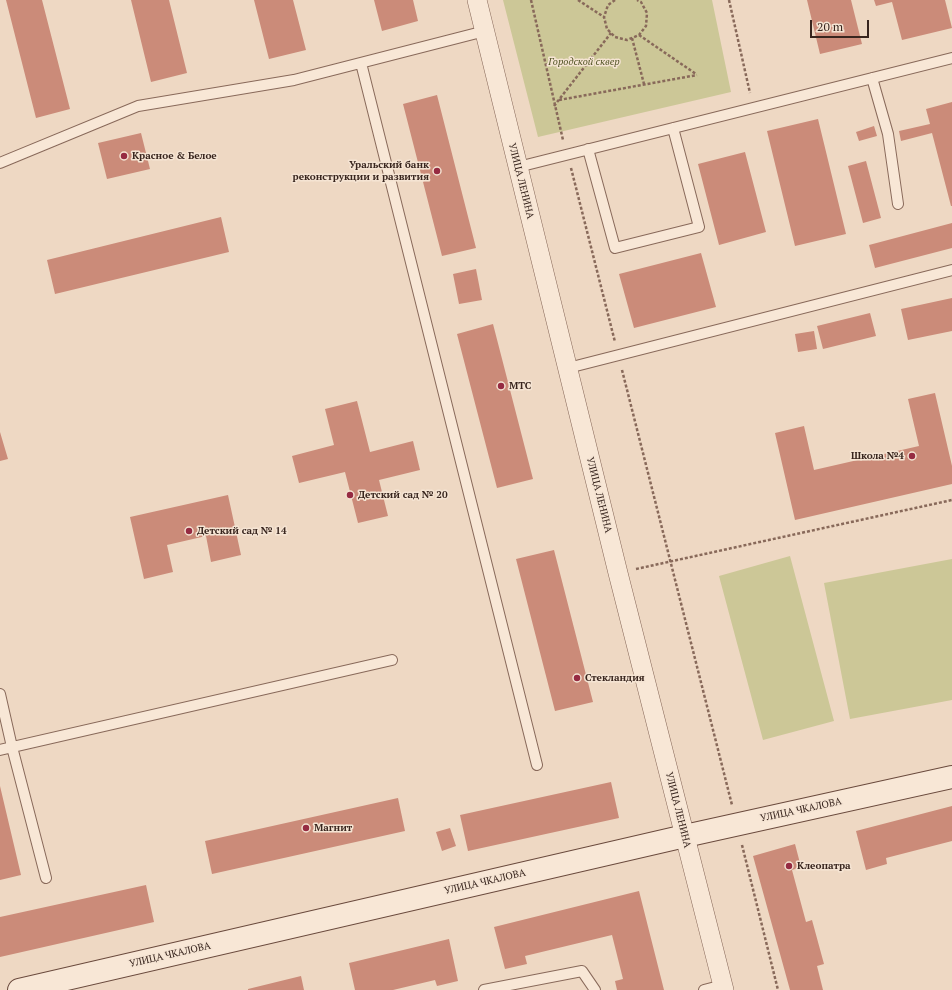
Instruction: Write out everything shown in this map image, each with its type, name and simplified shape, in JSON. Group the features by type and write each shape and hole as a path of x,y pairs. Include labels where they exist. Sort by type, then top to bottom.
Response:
{"main road":[{"name":"УЛИЦА ЧКАЛОВА","path":"19,990 737,824 952,776"}],"street":[{"name":"УЛИЦА ЛЕНИНА","path":"477,0 618,573 723,987"}],"lane":[{"path":"0,163 138,106 294,80 485,31"},
{"path":"518,167 952,58"},
{"path":"361,63 538,765"},
{"path":"872,78 888,134 898,204"},
{"path":"588,149 614,248 699,227 673,128"},
{"path":"568,368 952,270"},
{"path":"0,750 392,660"},
{"path":"0,694 12,747 46,878"},
{"path":"484,990 582,971 595,990"},
{"path":"704,990 723,987"}],"path":[{"path":"531,0 554,106 778,990"},
{"path":"578,0 604,17"},
{"path":"615,0 608,5 604,17 607,28 615,37 627,40 639,35 646,26 647,13 642,1 637,0"},
{"path":"729,0 753,108"},
{"path":"554,106 611,33"},
{"path":"559,100 697,75 639,35"},
{"path":"632,38 644,84"},
{"path":"618,573 952,500"}],"green space":[{"name":"Городской сквер","path":"503,0 712,0 731,92 538,137"},
{"path":"790,556 834,721 763,740 719,576"},
{"path":"952,559 952,700 850,719 824,583"}],"building":[{"path":"6,0 42,0 70,109 36,118"},
{"path":"131,0 169,0 187,73 151,82"},
{"path":"254,0 293,0 306,50 269,59"},
{"path":"374,0 413,0 418,21 382,31"},
{"path":"807,0 851,0 862,44 820,54"},
{"path":"874,0 945,0 952,28 902,40 892,2 876,6"},
{"path":"437,95 476,248 442,256 403,104"},
{"path":"952,102 951,206 932,133 901,141 899,131 930,124 926,109"},
{"path":"818,119 846,234 795,246 767,131"},
{"path":"874,126 877,136 859,141 856,132"},
{"name":"Красное & Белое","path":"141,133 150,169 107,179 98,143"},
{"path":"745,152 766,232 719,245 698,164"},
{"path":"866,161 881,218 863,223 848,166"},
{"path":"221,217 229,252 55,294 47,260"},
{"path":"952,223 952,248 875,268 869,245"},
{"path":"701,253 716,307 634,328 619,274"},
{"path":"476,269 482,300 459,304 453,274"},
{"path":"952,298 952,331 908,340 901,309"},
{"path":"870,313 876,336 823,349 817,326"},
{"path":"493,324 533,479 497,488 457,334"},
{"path":"814,331 817,349 798,352 795,334"},
{"name":"Школа №4","path":"935,393 952,466 952,484 795,520 775,433 804,426 814,470 919,446 908,399"},
{"path":"357,401 370,452 413,441 420,470 379,480 388,516 358,523 345,472 299,483 292,456 334,445 325,409"},
{"path":"0,432 8,459 0,461"},
{"path":"228,495 241,555 211,562 206,536 167,545 173,572 144,579 130,517"},
{"path":"554,550 593,702 555,711 516,559"},
{"path":"611,782 619,818 468,851 460,815"},
{"path":"0,786 21,875 0,880"},
{"path":"398,798 405,831 212,874 205,841"},
{"path":"952,806 952,841 886,858 887,864 866,870 856,831"},
{"path":"450,828 456,846 442,851 436,832"},
{"path":"795,844 801,867 792,870 806,922 812,920 824,964 817,966 823,990 790,990 753,856"},
{"path":"146,885 154,922 0,957 0,917"},
{"path":"639,891 664,990 617,990 615,981 623,979 612,935 525,956 527,964 505,969 494,927"},
{"path":"449,939 458,981 437,986 435,980 393,990 355,990 349,963"},
{"path":"301,976 304,990 248,990 248,989"}],"place":[{"name":"Красное & Белое","path":"124,156"},
{"name":"Уральский банк реконструкции и развития","path":"437,171"},
{"name":"МТС","path":"501,386"},
{"name":"Школа №4","path":"912,456"},
{"name":"Детский сад № 20","path":"350,495"},
{"name":"Детский сад № 14","path":"189,531"},
{"name":"Стекландия","path":"577,678"},
{"name":"Магнит","path":"306,828"},
{"name":"Клеопатра","path":"789,866"}]}
